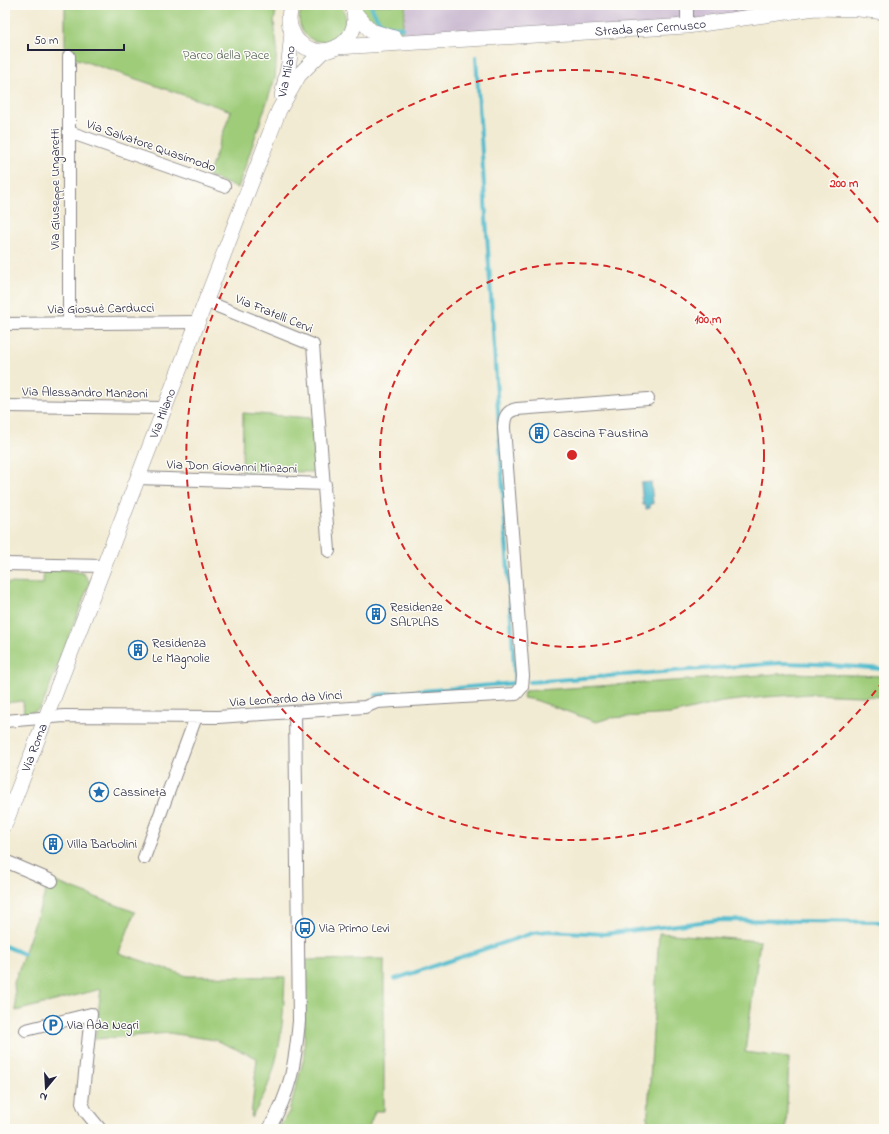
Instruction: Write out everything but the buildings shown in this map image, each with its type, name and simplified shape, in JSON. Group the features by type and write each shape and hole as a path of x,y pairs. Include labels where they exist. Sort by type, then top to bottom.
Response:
{"street":[{"name":"Via Milano","path":"292,5 289,19 292,31 297,40 304,46 313,50 330,49"},
{"path":"687,5 687,26"},
{"name":"Via Milano","path":"46,717 279,110 299,75 330,49 345,42 353,30 353,8"},
{"name":"Strada per Cernusco","path":"353,8 363,24 374,32 385,37 417,42"},
{"name":"Strada per Cernusco","path":"330,49 417,42 687,26 815,8 850,8 884,12"},
{"name":"Via Milano","path":"279,110 287,73 292,31"},
{"name":"Via Giuseppe Ungaretti","path":"69,56 69,323"},
{"name":"Via Salvatore Quasimodo","path":"69,132 224,186"},
{"name":"Via Fratelli Cervi","path":"205,302 313,345 325,484"},
{"name":"Via Giosuè Carducci","path":"5,324 197,322"},
{"name":"Via Leonardo da Vinci","path":"5,721 46,717 218,717 365,707 377,702 513,694 519,692 522,685 523,676 512,551 504,428 507,414 517,409 648,399"},
{"name":"Via Alessandro Manzoni","path":"5,406 164,408"},
{"name":"Via Don Giovanni Minzoni","path":"137,478 325,484"},
{"path":"325,484 329,551"},
{"path":"5,564 104,566"},
{"path":"268,1129 283,1103 290,1084 295,1063 299,1021 295,712"},
{"name":"Via Roma","path":"5,824 46,717"},
{"path":"144,858 196,717"},
{"path":"5,861 52,880"},
{"path":"26,1030 91,1014 82,1103 86,1112 100,1129"}],"shaded area":[{"path":"407,5 884,5 840,7 685,26 401,40"}],"green space":[{"name":"Parco della Pace","path":"65,5 277,5 274,22 277,47 275,78 238,188 208,176 231,111 65,55"},
{"path":"304,5 341,5 345,16 344,25 340,33 333,39 325,41 316,41 307,37 301,28 300,22 300,13"},
{"path":"358,5 406,5 401,37 369,25"},
{"path":"243,413 312,418 315,472 242,471"},
{"path":"44,566 83,573 90,582 44,701 38,710 24,715 23,701 5,703 5,583 43,584"},
{"path":"791,673 884,676 884,697 810,694 765,697 722,702 672,714 610,718 596,722 535,700 523,698 524,691"},
{"path":"53,881 135,912 119,953 187,976 285,977 281,1033 274,1068 261,1101 251,1118 257,1058 215,1040 169,1033 95,1039 101,989 16,1011 14,983 49,882"},
{"path":"659,933 760,941 745,1052 789,1058 786,1129 647,1129"},
{"path":"384,959 384,1111 375,1111 368,1129 278,1129 289,1112 304,1058 306,960"}],"water":[{"path":"651,482 653,504 650,504 650,508 646,509 646,505 643,505 641,483"}],"waterway":[{"path":"371,5 376,16 382,23 403,28"},
{"path":"376,695 515,683 476,57"},
{"path":"530,682 781,663 884,669"},
{"path":"395,979 533,933 549,931 604,934 718,920 884,922"},
{"path":"5,946 24,954"}],"place":[{"name":"Cascina Faustina","path":"539,433"},
{"name":"Residenze SALPLAS","path":"376,614"},
{"name":"Residenza Le Magnolie","path":"138,650"},
{"name":"Cassineta","path":"99,792"},
{"name":"Villa Barbolini","path":"53,844"},
{"name":"Via Primo Levi","path":"305,928"},
{"name":"Via Ada Negri","path":"53,1025"}]}
